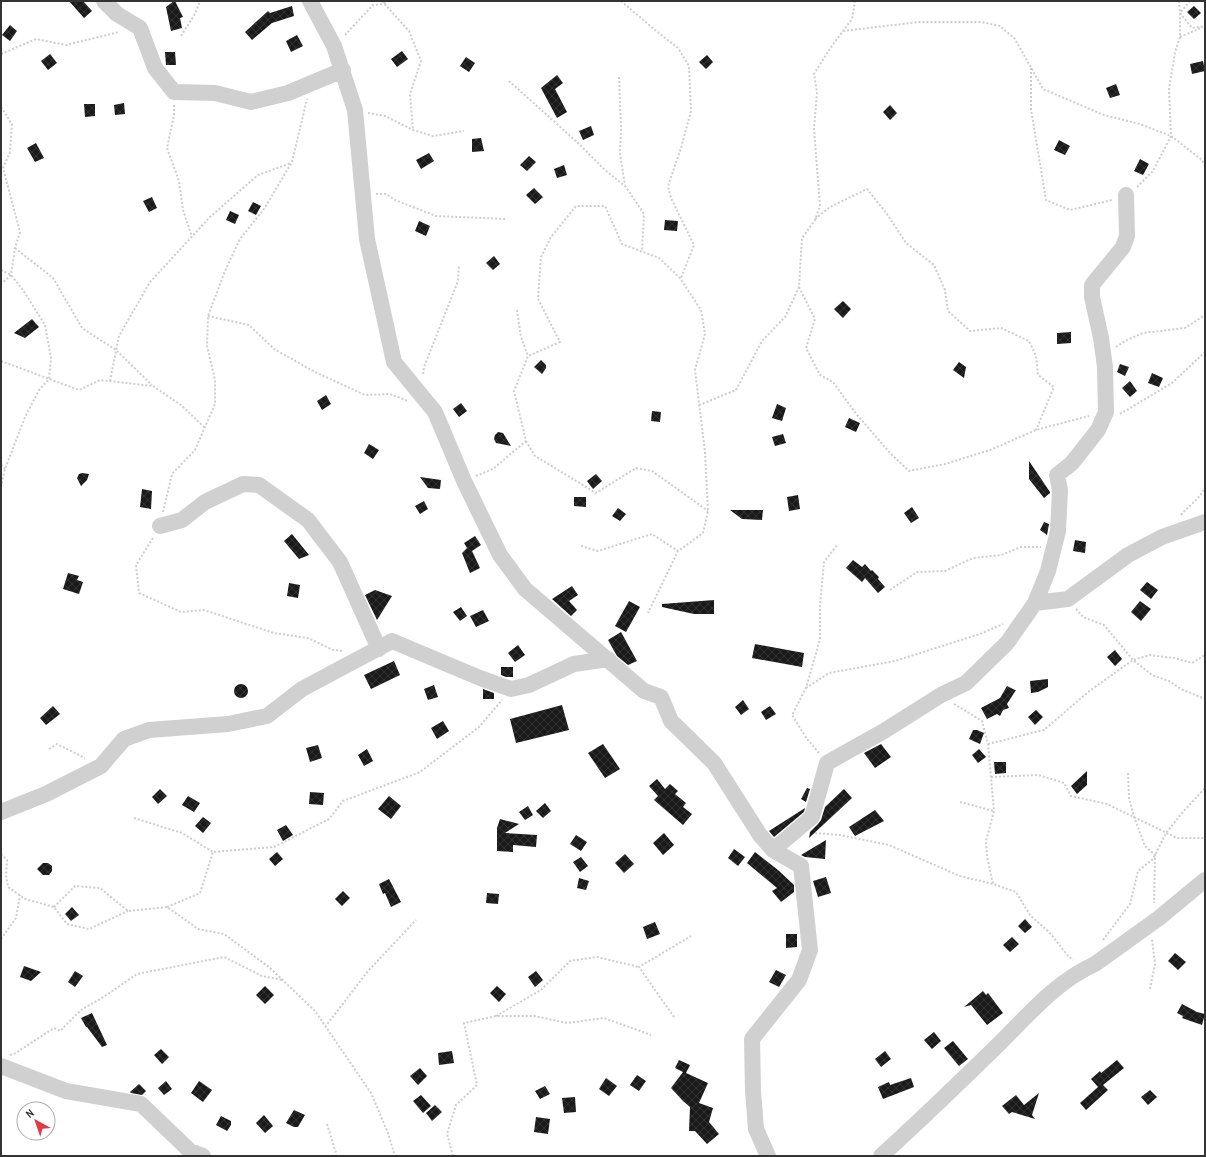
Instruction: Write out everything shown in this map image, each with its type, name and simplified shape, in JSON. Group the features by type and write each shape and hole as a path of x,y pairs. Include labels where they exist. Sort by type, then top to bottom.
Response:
{"street":[{"path":"104,1 117,14 140,28 155,68 174,92 215,93 252,102 288,93 343,70"},
{"path":"310,1 334,46 355,110 368,239 394,362 415,397 435,412 464,480 500,555 525,589 644,691 661,697 671,721 714,763 760,835 773,850 801,866 810,950 798,980 752,1039 753,1091 756,1129 768,1156"},
{"path":"773,850 812,817 827,762 884,731 941,695 966,683 1007,643 1035,604 1048,571 1058,524 1060,490 1057,475 1072,462 1113,413 1101,338 1092,297 1092,285 1123,247 1127,236 1126,195"},
{"path":"160,526 182,520 205,502 243,484 259,485 308,520 340,562 379,649"},
{"path":"1035,604 1068,599 1128,554 1162,537 1205,522"},
{"path":"1,812 46,794 101,766 124,739 149,730 228,724 267,716 302,689 392,642 511,689 529,685 574,664 608,659"},
{"path":"881,1156 915,1126 1054,990 1086,968 1095,964 1152,923 1205,880"},
{"path":"4,1060 66,1091 141,1104 190,1151 203,1156"}],"path":[{"path":"181,36 195,14 200,1"},
{"path":"382,1 409,31 421,61 410,94 413,130"},
{"path":"334,46 373,5 384,4 388,1"},
{"path":"621,1 678,48 689,66 691,111 681,148 668,186 670,198 694,245 680,278"},
{"path":"699,405 736,390 762,341 785,317 799,287 802,238 814,220 820,206 814,129 817,92 814,74 852,19 856,1"},
{"path":"1031,68 1031,109 1046,200 1070,210 1106,203 1131,193 1153,171 1171,136 1169,89 1175,52 1180,37 1179,1"},
{"path":"1180,13 1190,1"},
{"path":"1180,13 1192,28 1205,26 1180,37"},
{"path":"843,31 919,22 980,22 1000,26 1014,39 1043,89 1104,115 1140,124 1171,136 1202,160 1205,166"},
{"path":"1,54 36,38 66,44 140,28"},
{"path":"618,78 621,128 620,154 626,186"},
{"path":"509,81 578,142 605,170 626,186 644,214 642,251"},
{"path":"311,83 292,162 264,209 240,239 224,271 208,316 207,346 215,380 215,404 195,450 172,474 160,526 136,565 139,593 181,612 204,610 274,633 308,638 333,650 348,651"},
{"path":"174,92 174,115 167,148 179,181 183,210 192,237"},
{"path":"1,107 12,124 10,152 3,168 20,232 15,248 11,275 1,284"},
{"path":"355,110 385,116 413,130 432,136 464,131"},
{"path":"110,381 119,336 150,282 210,217 258,175 292,162"},
{"path":"814,220 830,207 867,189 887,214 906,243 934,265 945,290 948,311 970,331 1001,328 1029,341 1036,356 1038,375 1054,387 1036,430"},
{"path":"363,194 386,194 396,200 436,216 507,219"},
{"path":"528,356 560,342 538,299 541,256 551,237 576,206 605,206 622,244 659,258 680,278 701,310 705,334 695,370 706,452 708,511 703,533 678,551 648,612"},
{"path":"15,248 53,278 82,328 116,350 153,386 181,404 204,428"},
{"path":"208,316 249,325 274,350 315,372 365,395 390,394 415,397 424,367 458,281 459,265"},
{"path":"1,270 11,275 23,290 45,326 51,358 49,379 39,390 25,417 5,469 1,486"},
{"path":"799,287 815,319 806,348 820,374 833,382 857,415 891,454 909,471 945,464 990,450 1036,430 1113,413 1172,383 1205,352"},
{"path":"517,310 521,337 528,356 514,391 526,441 535,456 596,492 636,468 652,471 708,511"},
{"path":"1103,355 1125,341 1143,333 1184,328 1205,314"},
{"path":"1,361 79,390 100,380 153,386"},
{"path":"464,480 493,469 526,441"},
{"path":"1,465 5,469"},
{"path":"1176,520 1186,509 1202,496 1205,487"},
{"path":"581,546 598,551 652,534 678,551"},
{"path":"827,762 807,739 792,715 806,688 820,639 820,606 824,562 837,545"},
{"path":"890,590 917,572 945,571 973,558 1001,555 1020,547 1054,546"},
{"path":"1068,599 1083,617 1104,625 1133,660 1152,675 1169,681 1181,689 1205,699"},
{"path":"806,688 828,673 895,660 980,634 1006,623"},
{"path":"988,744 1044,730 1088,692 1133,660 1150,655 1174,658 1192,663 1205,655"},
{"path":"134,818 182,833 213,852 274,847 329,819 343,801 420,772 479,727 511,689"},
{"path":"941,695 982,721 988,744 994,811 986,841 987,856 993,884"},
{"path":"49,749 56,744 101,766"},
{"path":"1128,773 1129,798 1134,817 1145,846 1155,855 1155,897 1152,923 1152,942 1155,964 1150,989"},
{"path":"991,777 1038,775 1064,783 1071,796 1107,804 1177,838 1205,838"},
{"path":"1102,941 1130,904 1138,871 1153,859 1166,833 1182,812 1205,788"},
{"path":"960,802 994,811"},
{"path":"814,833 840,835 889,845 960,876 993,884 1016,892 1030,915 1050,933 1068,956 1086,968"},
{"path":"1,854 7,860 6,876 8,887 20,896 54,907 67,924 89,929 128,911 167,907 200,893 213,852"},
{"path":"54,907 75,886 100,888 128,911"},
{"path":"1,939 16,918 20,896"},
{"path":"167,907 198,929 224,934 269,967 315,1011 371,1093 388,1133 394,1156"},
{"path":"325,1027 368,971 416,920"},
{"path":"639,967 691,936"},
{"path":"4,1060 54,1028 60,1031 81,1010 105,996 136,974 224,957 262,976 282,980"},
{"path":"496,1016 541,990 570,961 597,957 639,967 674,1017"},
{"path":"453,1156 447,1134 456,1105 477,1085 464,1023 496,1016 534,1016 567,1023 604,1018 651,1035"},
{"path":"327,1124 336,1156"}],"building":[{"path":"69,1 83,1 92,11 84,18"},
{"path":"174,1 183,17 180,18 182,28 171,31 166,7"},
{"path":"292,6 294,16 272,23 252,40 245,32 268,11 270,13"},
{"path":"1194,6 1201,13 1194,19 1187,12"},
{"path":"10,25 17,31 10,41 2,35"},
{"path":"297,35 303,46 291,52 286,41"},
{"path":"402,51 408,59 397,67 391,59"},
{"path":"165,52 175,52 176,65 166,65"},
{"path":"50,54 57,63 48,70 41,61"},
{"path":"707,55 713,62 706,69 699,62"},
{"path":"466,57 475,63 469,72 460,66"},
{"path":"1203,61 1205,71 1192,74 1190,64"},
{"path":"557,75 563,83 555,89 567,112 557,118 541,88"},
{"path":"1116,84 1120,95 1110,98 1106,88"},
{"path":"124,103 125,114 115,115 114,105"},
{"path":"84,104 95,104 95,116 85,117"},
{"path":"890,105 897,113 890,120 883,112"},
{"path":"591,126 594,135 583,140 579,131"},
{"path":"481,138 484,151 472,152 472,139"},
{"path":"1059,140 1070,146 1065,155 1054,150"},
{"path":"36,143 44,158 35,162 27,148"},
{"path":"429,153 434,161 421,169 416,160"},
{"path":"529,156 536,162 527,171 520,165"},
{"path":"1140,159 1149,164 1143,175 1134,171"},
{"path":"564,165 567,175 557,178 554,169"},
{"path":"534,188 543,197 535,204 526,195"},
{"path":"152,197 157,208 149,212 143,201"},
{"path":"253,202 261,206 256,215 248,211"},
{"path":"230,211 239,215 235,224 226,220"},
{"path":"665,220 678,221 677,231 664,230"},
{"path":"419,221 430,226 426,236 415,231"},
{"path":"494,256 500,264 493,270 486,263"},
{"path":"843,301 851,309 843,318 834,309"},
{"path":"32,319 39,327 25,338 14,333"},
{"path":"1071,332 1071,343 1057,344 1057,333"},
{"path":"541,360 546,365 546,368 542,374 534,367"},
{"path":"959,362 966,367 964,378 953,370"},
{"path":"1120,364 1129,367 1125,376 1117,372"},
{"path":"1152,373 1163,378 1159,387 1148,383"},
{"path":"1130,381 1137,391 1130,397 1122,388"},
{"path":"326,395 331,404 322,410 317,401"},
{"path":"461,403 467,411 459,417 453,409"},
{"path":"777,404 786,408 782,421 772,418"},
{"path":"652,411 661,412 660,422 651,421"},
{"path":"849,418 860,423 856,432 845,427"},
{"path":"498,432 503,433 511,446 496,443 494,439"},
{"path":"783,434 786,443 775,446 772,437"},
{"path":"369,444 379,450 373,459 364,453"},
{"path":"1029,461 1050,492 1044,498 1029,479"},
{"path":"79,474 89,474 87,480 81,486 77,478"},
{"path":"596,474 602,481 593,489 587,481"},
{"path":"420,477 441,480 440,489 428,488"},
{"path":"142,489 152,491 151,509 140,507"},
{"path":"798,495 800,509 789,511 787,497"},
{"path":"574,497 586,497 586,507 574,506"},
{"path":"424,501 428,509 420,514 415,506"},
{"path":"912,507 919,518 911,523 904,513"},
{"path":"618,508 626,514 620,521 612,516"},
{"path":"730,510 763,510 762,520 742,519"},
{"path":"1044,522 1049,524 1047,535 1040,530"},
{"path":"292,534 309,555 299,559 284,541"},
{"path":"475,536 481,545 472,551 480,568 470,573 462,553 467,548 464,543"},
{"path":"1075,540 1086,542 1085,553 1073,551"},
{"path":"853,560 862,567 865,564 879,577 878,579 885,587 878,593 865,578 862,582 846,568"},
{"path":"68,573 79,576 77,580 83,582 79,594 63,589"},
{"path":"1147,582 1158,590 1151,599 1140,590"},
{"path":"289,583 300,585 298,598 287,596"},
{"path":"572,586 578,595 569,601 577,610 571,616 552,599"},
{"path":"375,590 392,596 377,620 365,595"},
{"path":"714,600 714,614 694,614 662,607 662,604"},
{"path":"629,601 640,607 626,632 615,626"},
{"path":"1140,601 1151,609 1141,621 1131,612"},
{"path":"461,607 467,616 460,621 453,612"},
{"path":"483,610 489,621 476,627 470,616"},
{"path":"621,632 637,661 628,665 617,656 608,640"},
{"path":"755,644 804,653 802,667 752,658"},
{"path":"518,645 525,655 515,662 508,653"},
{"path":"1115,650 1122,659 1115,666 1107,657"},
{"path":"394,661 400,675 371,689 364,675"},
{"path":"501,667 513,667 513,677 501,675"},
{"path":"1048,679 1048,687 1038,692 1031,693 1030,681"},
{"path":"238,684 244,684 248,688 248,694 244,698 238,698 234,694 234,688"},
{"path":"434,685 438,697 428,700 424,689"},
{"path":"1007,686 1016,690 1007,704 1009,708 1003,710 1000,716 997,714 987,719 981,708 1000,698"},
{"path":"483,689 494,693 494,699 483,699"},
{"path":"743,700 749,709 741,715 735,707"},
{"path":"562,705 569,730 516,743 510,719"},
{"path":"53,706 60,714 46,725 40,718"},
{"path":"770,706 776,714 766,720 761,712"},
{"path":"1036,710 1043,717 1035,725 1028,717"},
{"path":"443,721 449,731 437,739 431,728"},
{"path":"973,730 984,733 980,744 969,739"},
{"path":"603,744 620,769 605,778 588,753"},
{"path":"881,744 891,757 875,768 864,753"},
{"path":"318,745 322,758 310,762 306,748"},
{"path":"367,749 373,761 364,766 358,755"},
{"path":"979,749 986,757 978,763 972,755"},
{"path":"994,762 1006,762 1006,773 995,774"},
{"path":"1087,771 1087,785 1077,794 1071,786"},
{"path":"657,779 665,789 670,784 678,791 675,794 686,803 683,807 692,814 683,825 654,800 658,796 649,786"},
{"path":"807,788 810,789 806,802 801,799"},
{"path":"160,789 167,796 158,804 152,797"},
{"path":"844,789 852,798 809,838 810,832 821,820 825,807"},
{"path":"310,792 324,793 323,805 309,804"},
{"path":"188,796 200,803 194,812 182,805"},
{"path":"389,796 401,806 391,819 378,809"},
{"path":"545,803 551,811 543,818 536,811"},
{"path":"528,806 533,815 525,820 519,812"},
{"path":"805,808 804,812 774,837 769,831"},
{"path":"875,810 884,821 855,836 849,827"},
{"path":"203,817 211,823 203,833 195,826"},
{"path":"500,819 519,824 505,833 537,835 536,847 513,845 513,852 497,851 497,828"},
{"path":"286,825 293,835 283,841 277,830"},
{"path":"664,833 674,845 663,855 653,843"},
{"path":"576,835 587,842 581,851 570,844"},
{"path":"826,840 825,859 805,857 801,855"},
{"path":"734,849 745,857 738,866 728,858"},
{"path":"277,852 283,859 275,866 269,859"},
{"path":"755,852 794,885 794,892 781,902 772,891 777,888 747,863"},
{"path":"625,854 634,864 624,873 615,863"},
{"path":"581,857 588,866 580,872 573,862"},
{"path":"43,863 48,863 52,866 52,871 49,875 43,875 37,869"},
{"path":"826,877 831,893 818,897 813,881"},
{"path":"579,878 589,881 586,890 577,888"},
{"path":"389,879 401,902 391,907 379,884"},
{"path":"343,891 350,898 342,906 335,899"},
{"path":"487,893 499,894 498,904 486,903"},
{"path":"72,907 79,915 71,921 65,914"},
{"path":"1025,919 1032,927 1025,933 1018,926"},
{"path":"655,922 660,934 647,939 643,927"},
{"path":"786,934 797,934 797,947 786,948"},
{"path":"1012,937 1019,944 1010,952 1003,945"},
{"path":"1175,953 1186,962 1178,970 1168,961"},
{"path":"24,966 41,972 31,981 20,977"},
{"path":"776,970 786,975 779,987 769,982"},
{"path":"75,971 83,976 75,987 68,982"},
{"path":"536,971 543,980 535,987 528,977"},
{"path":"265,986 274,995 265,1004 256,995"},
{"path":"497,986 506,994 499,1002 490,993"},
{"path":"983,991 986,995 988,993 1003,1013 987,1025 971,1005 964,1007"},
{"path":"1182,1004 1197,1012 1205,1014 1202,1025 1182,1018 1183,1016 1177,1013"},
{"path":"92,1013 107,1045 102,1047 86,1027 81,1018"},
{"path":"934,1032 941,1041 932,1049 924,1040"},
{"path":"953,1041 968,1059 959,1066 944,1048"},
{"path":"161,1049 169,1057 162,1064 154,1055"},
{"path":"452,1051 454,1063 439,1065 438,1053"},
{"path":"885,1051 891,1059 881,1067 875,1059"},
{"path":"679,1060 690,1065 686,1073 708,1083 699,1103 713,1108 709,1122 719,1134 707,1144 695,1131 689,1131 690,1107 671,1088 683,1072 675,1068"},
{"path":"1117,1060 1124,1068 1103,1085 1108,1090 1086,1110 1080,1103 1098,1087 1091,1079"},
{"path":"420,1068 427,1076 418,1085 410,1076"},
{"path":"637,1075 646,1081 639,1091 630,1085"},
{"path":"606,1078 617,1086 609,1096 599,1089"},
{"path":"911,1078 914,1087 883,1099 878,1087 889,1082 890,1085"},
{"path":"166,1081 172,1089 164,1095 158,1088"},
{"path":"199,1081 212,1090 203,1102 191,1093"},
{"path":"139,1084 146,1091 142,1095 130,1092"},
{"path":"545,1086 550,1094 540,1099 535,1091"},
{"path":"1150,1090 1157,1097 1148,1105 1141,1097"},
{"path":"1039,1093 1032,1115 1035,1119 1012,1112 1009,1114 1002,1106 1016,1095 1024,1105"},
{"path":"421,1095 431,1106 423,1113 413,1101"},
{"path":"575,1097 576,1112 564,1113 562,1098"},
{"path":"435,1105 442,1112 432,1121 426,1113"},
{"path":"294,1110 305,1115 298,1127 294,1127 286,1123"},
{"path":"264,1115 273,1126 265,1133 256,1123"},
{"path":"221,1116 231,1121 231,1125 227,1131 216,1125"},
{"path":"536,1117 550,1119 548,1134 534,1132"}]}
